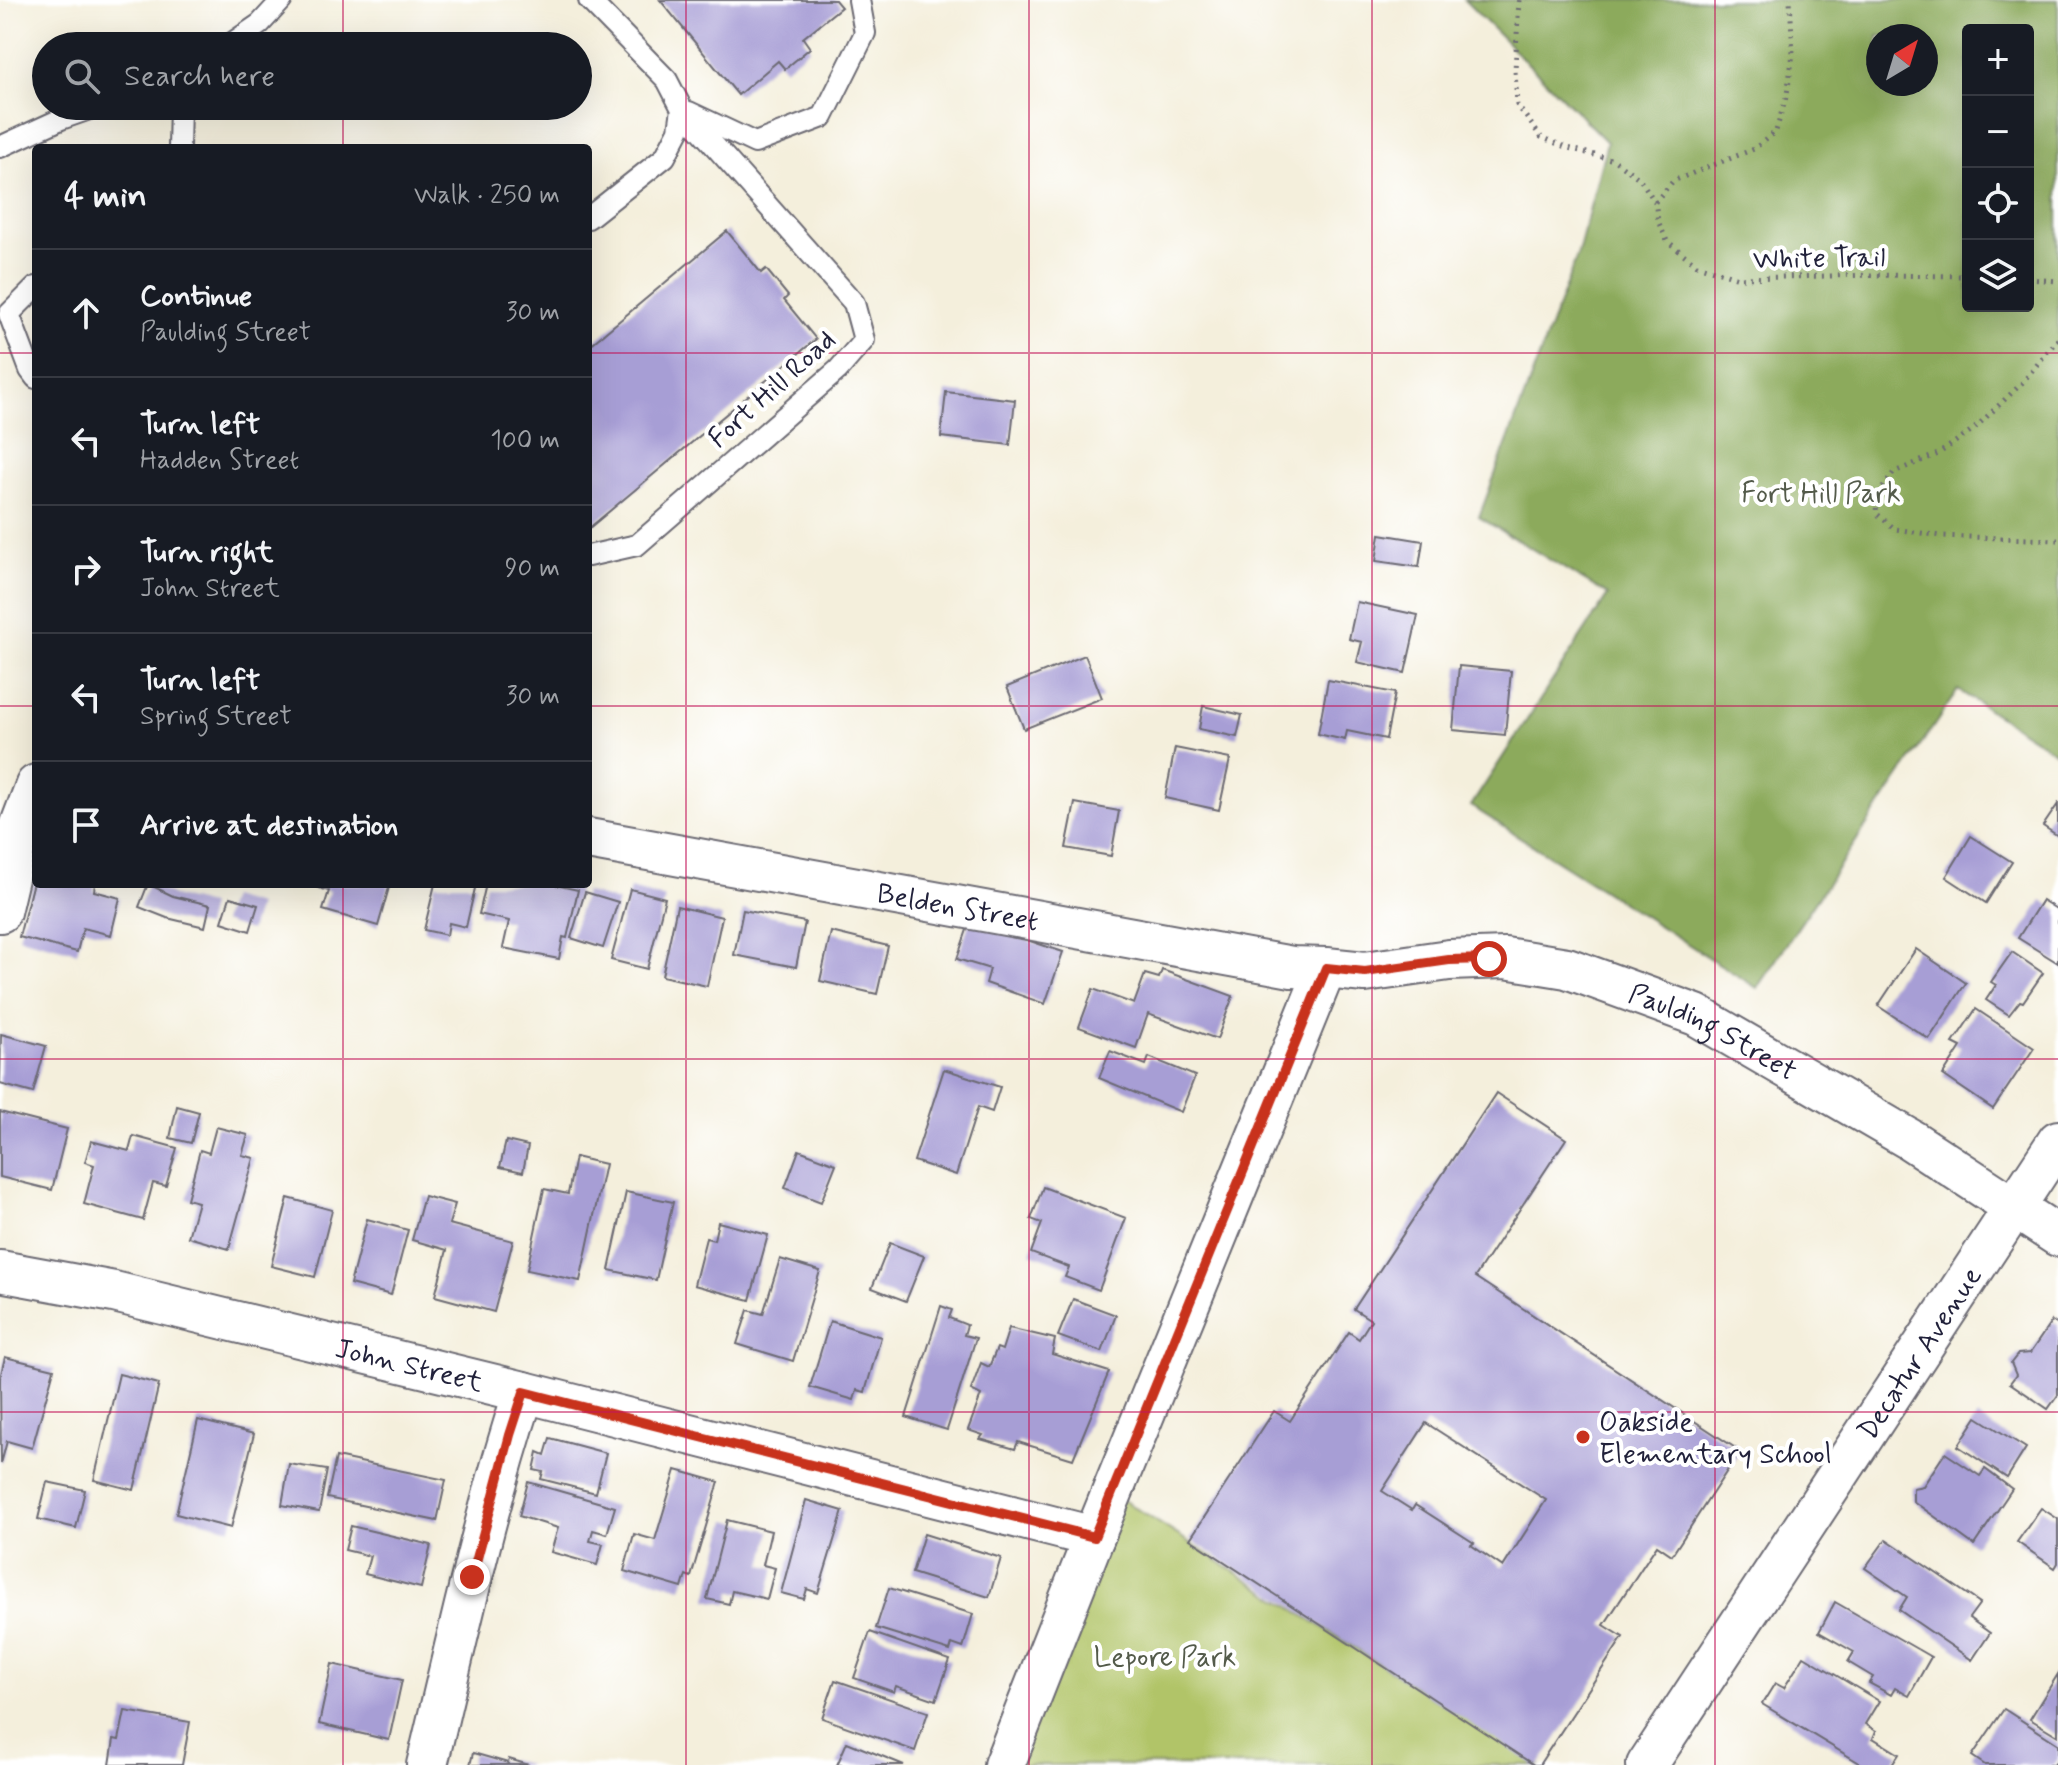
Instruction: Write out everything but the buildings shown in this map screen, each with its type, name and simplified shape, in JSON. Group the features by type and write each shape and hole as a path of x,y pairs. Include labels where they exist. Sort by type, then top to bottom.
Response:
{"street":[{"path":"0,912 20,827 32,796"},
{"name":"Belden Street","path":"592,840 1292,967 1326,968"},
{"name":"Paulding Street","path":"1326,968 1365,972 1449,960 1505,958 1567,968 1696,1015 1911,1140 2058,1236"},
{"path":"1004,1765 1326,968"},
{"name":"Decatur Avenue","path":"1647,1765 2058,1141"},
{"name":"John Street","path":"0,1271 114,1292 524,1392 1094,1537"},
{"path":"427,1765 472,1577 524,1392"}],"lane":[{"path":"248,32 282,0"},
{"name":"Fort Hill Road","path":"589,0 667,80 682,109 854,303 864,340 838,370 637,545 592,555"},
{"path":"592,215 665,157 679,130 682,109 755,143 823,117 865,33 859,0"},
{"path":"0,147 59,120"},
{"path":"179,144 180,120"},
{"path":"32,291 9,314 32,373"}],"path":[{"name":"White Trail","path":"1519,0 1515,70 1517,105 1541,137 1614,160 1640,179 1655,202 1658,221 1667,241 1697,265 1739,278 1962,276"},
{"path":"1655,202 1673,181 1754,149 1776,131 1787,94 1793,54 1790,0"},
{"path":"2034,279 2058,281"},
{"path":"2058,339 2022,383 1975,428 1938,454 1894,472 1877,496 1876,513 1895,529 1941,536 2058,540"}],"green space":[{"name":"Fort Hill Park","path":"1464,0 2058,0 2058,754 1958,690 1757,988 1471,806 1608,595 1479,517 1578,253 1607,142"},
{"name":"Lepore Park","path":"1112,1493 1538,1765 1005,1765"}],"place":[{"name":"Oakside Elementary School","path":"1583,1437"}],"route":[{"path":"472,1577 524,1392 1094,1537 1326,968 1365,972 1449,960 1489,959"}]}
